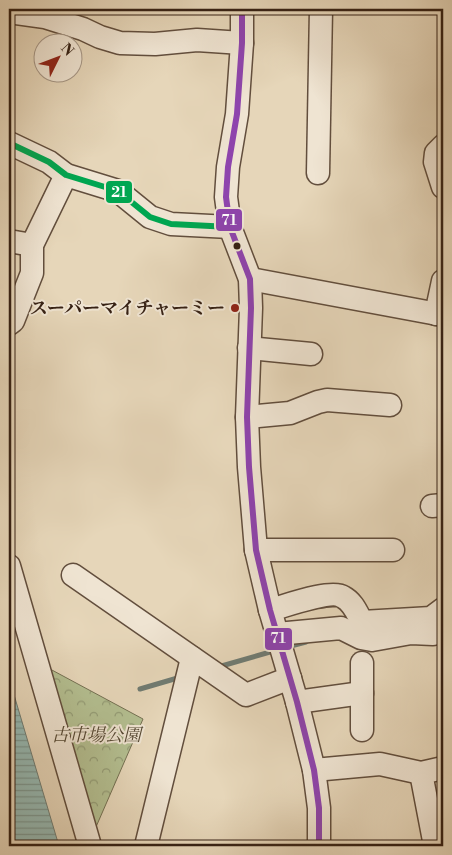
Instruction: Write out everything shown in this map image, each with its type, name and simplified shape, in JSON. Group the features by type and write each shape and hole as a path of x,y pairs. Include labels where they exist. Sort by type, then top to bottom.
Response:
{"street":[{"path":"242,9 242,43 237,114 228,167 226,197 230,227 250,279 251,308 247,416 256,550 270,610 297,702 314,770 319,808 320,846"},
{"path":"318,173 321,9"},
{"path":"9,12 45,17 120,43 154,44 197,40 242,43"},
{"path":"9,143 49,162 66,175 118,191 150,216 171,224 230,227"},
{"path":"443,146 436,153 436,162 443,186"},
{"path":"9,324 12,321 32,273 32,245 66,175"},
{"path":"9,241 32,245"},
{"path":"250,279 440,314 443,281"},
{"path":"249,348 311,354"},
{"path":"247,416 290,414 327,400 390,405"},
{"path":"256,550 394,550"},
{"path":"9,566 90,846"},
{"path":"73,575 246,695 290,678"},
{"path":"270,610 331,594 342,595 351,603 362,622 430,618 443,609"},
{"path":"277,634 341,628 361,638 372,640 411,633 433,634 443,624"},
{"path":"146,846 192,658"},
{"path":"362,663 362,730"},
{"path":"297,702 362,693"},
{"path":"314,770 380,764 421,773 443,768"},
{"path":"421,773 435,846"}],"green space":[{"name":"古市場公園","path":"37,662 143,719 89,843"}],"water":[{"path":"9,678 59,846 9,846"}],"waterway":[{"path":"287,647 306,642"},
{"path":"218,667 277,650"},
{"path":"140,689 181,677"}],"transit line":[{"name":"71","path":"242,9 242,43 237,114 228,167 226,197 230,227 250,279 251,308 247,417 256,550 270,610 297,702 314,770 319,808 319,846"},
{"name":"21","path":"9,143 49,162 66,175 118,191 150,217 171,224 230,227"}],"place":[{"name":"スーパーマイチャーミー","path":"235,308"}]}
